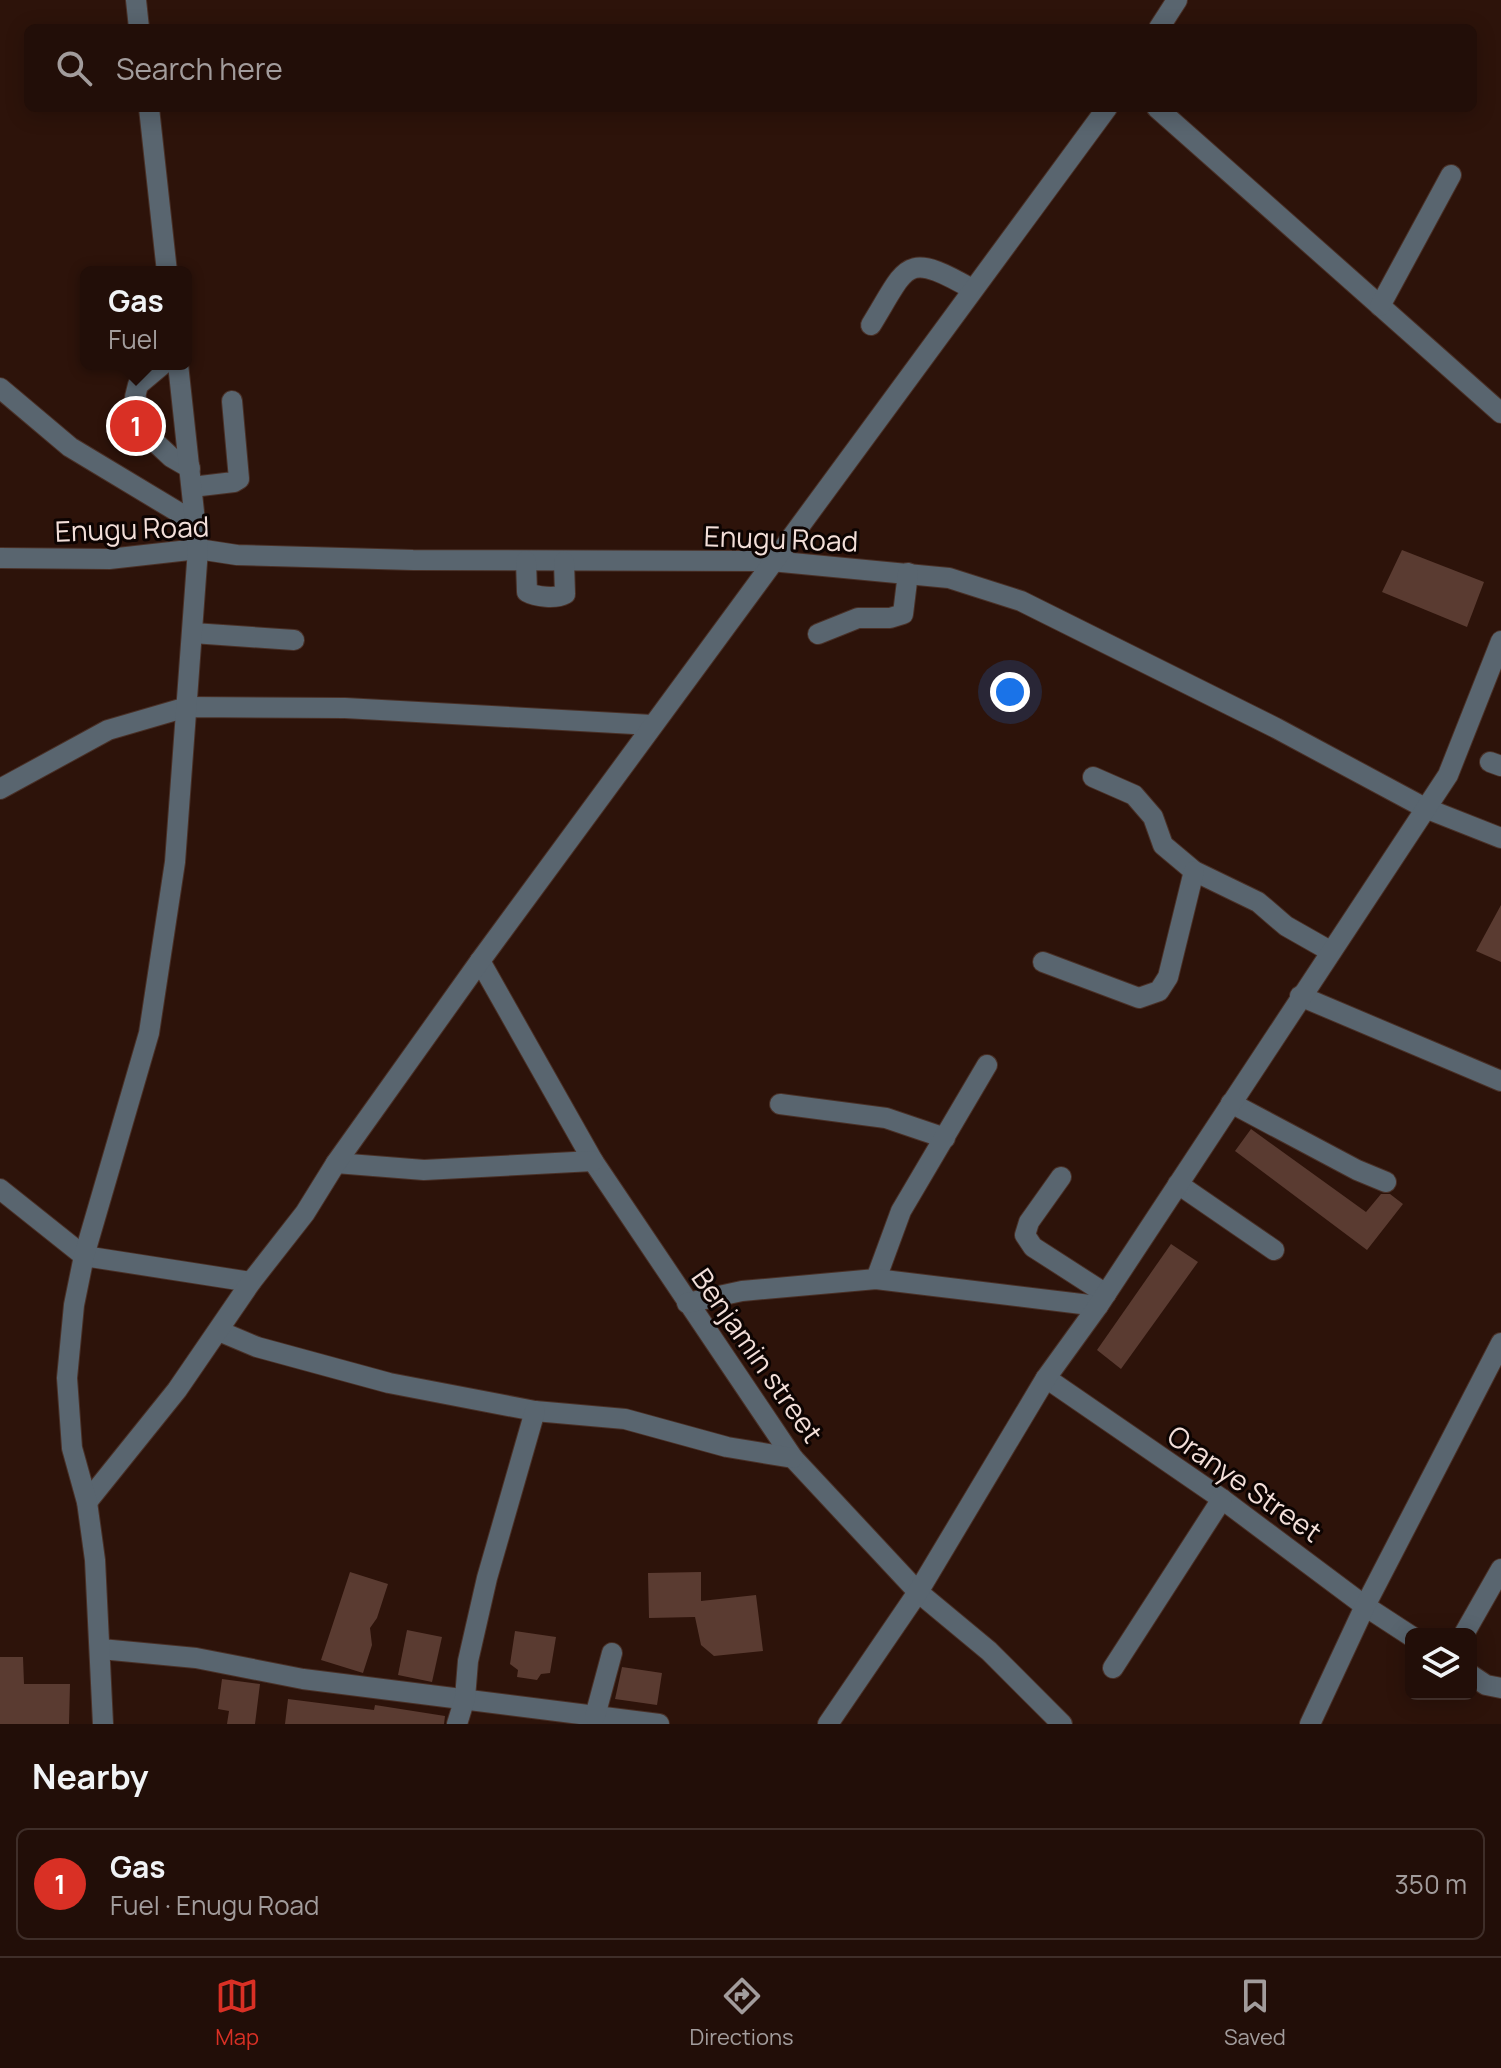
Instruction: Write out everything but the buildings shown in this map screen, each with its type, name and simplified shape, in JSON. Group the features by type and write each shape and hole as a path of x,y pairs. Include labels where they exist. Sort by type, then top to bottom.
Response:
{"street":[{"path":"136,0 139,24"},
{"path":"1162,24 1177,0"},
{"path":"149,112 166,266"},
{"path":"87,1502 177,1390 251,1282 305,1213 336,1163 480,961 771,561 1104,112"},
{"path":"1162,112 1501,413"},
{"path":"1380,306 1451,175"},
{"path":"871,325 903,272 920,266 939,270 972,289"},
{"path":"156,370 138,385 135,397 156,443 191,478 234,482 239,479 232,401"},
{"path":"103,1724 95,1560 87,1502 72,1448 67,1378 74,1305 84,1256 149,1033 175,862 198,549 179,370"},
{"path":"0,388 70,447 193,521"},
{"name":"Enugu Road","path":"0,558 109,559 198,549 237,555 564,562 771,561 949,578 1021,601 1276,728 1425,808 1501,838"},
{"path":"526,561 527,592 557,597 565,594 564,562"},
{"path":"818,634 858,618 890,618 903,614 908,573"},
{"path":"193,633 294,640"},
{"path":"828,1724 918,1592 1046,1378 1102,1300 1448,775 1501,641"},
{"path":"0,789 108,730 187,707 345,708 652,725"},
{"path":"1093,777 1134,795 1153,817 1163,845 1194,871 1258,902 1286,926 1330,951"},
{"path":"1043,962 1139,998 1159,991 1168,977 1194,871"},
{"name":"Benjamin street","path":"480,961 593,1161 793,1458 918,1592 989,1651 1062,1724"},
{"path":"1300,996 1501,1081"},
{"path":"876,1279 901,1211 987,1065"},
{"path":"1231,1103 1357,1170 1386,1182"},
{"path":"780,1104 886,1118 945,1138"},
{"path":"336,1163 424,1170 593,1161"},
{"path":"1061,1177 1029,1222 1025,1235 1033,1247 1102,1300"},
{"path":"1178,1184 1274,1250"},
{"path":"0,1189 84,1256 251,1282"},
{"path":"687,1303 742,1291 876,1279 1102,1300"},
{"path":"219,1331 257,1347 389,1383 535,1411 625,1419 727,1447 793,1458"},
{"path":"1310,1724 1365,1606 1501,1343"},
{"name":"Oranye Street","path":"1046,1378 1222,1499 1365,1606 1405,1632"},
{"path":"457,1724 465,1698 468,1661 487,1578 535,1411"},
{"path":"1113,1668 1222,1499"},
{"path":"1467,1628 1501,1569"},
{"path":"101,1649 196,1658 303,1679 659,1724"},
{"path":"595,1716 612,1653"},
{"path":"1477,1679 1486,1685 1501,1688"}],"place":[{"name":"Gas","path":"136,426"}]}
